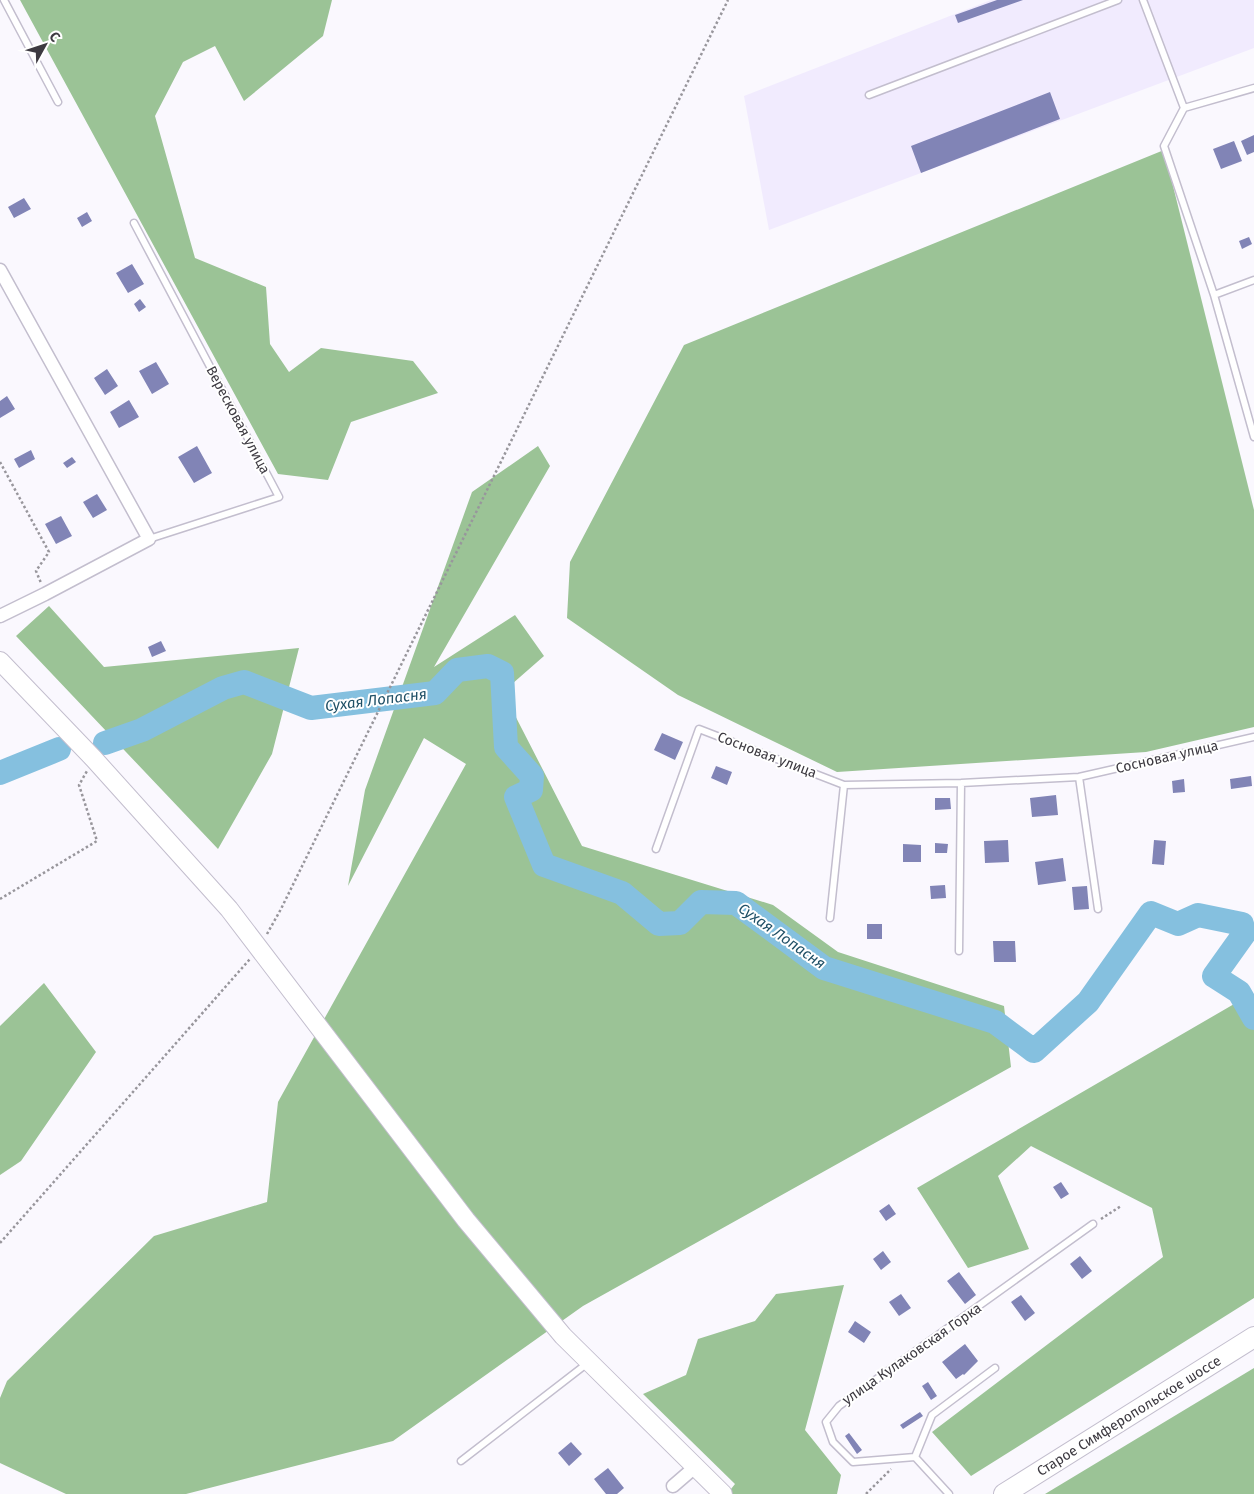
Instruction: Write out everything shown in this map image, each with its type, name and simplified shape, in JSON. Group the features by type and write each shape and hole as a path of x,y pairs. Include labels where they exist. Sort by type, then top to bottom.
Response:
{"main road":[{"name":"Старое Симферопольское шоссе","path":"1004,1494 1254,1337"}],"street":[{"path":"0,270 149,539"},
{"name":"Вересковая улица","path":"0,616 149,539"},
{"path":"0,661 94,759 229,909 466,1220 563,1336 723,1494"},
{"path":"673,1486 695,1467"}],"lane":[{"path":"4,0 58,102"},
{"path":"870,95 1118,0"},
{"path":"1143,0 1184,108"},
{"path":"1254,88 1184,108 1164,146 1214,295 1251,414 1254,437"},
{"name":"Вересковая улица","path":"134,223 279,497 149,539"},
{"path":"1214,295 1254,280"},
{"name":"Сосновая улица","path":"656,849 699,729 844,785 961,783 1079,776 1254,737"},
{"path":"1079,776 1098,909"},
{"path":"959,951 961,783"},
{"path":"830,918 844,785"},
{"name":"улица Кулаковская Горка","path":"915,1456 854,1462 833,1442 826,1422 839,1406 1094,1224"},
{"path":"461,1461 590,1362"},
{"path":"949,1494 915,1456 932,1415 994,1368"}],"path":[{"path":"0,1243 259,948 285,900 728,0"},
{"path":"0,462 49,552 36,571 45,594"},
{"path":"0,899 97,841 79,784 94,759"},
{"path":"1094,1224 1121,1206"},
{"path":"866,1494 903,1458"}],"shaded area":[{"path":"991,0 1254,0 1254,48 769,230 744,96"}],"green space":[{"path":"20,0 332,0 323,36 244,101 215,46 183,62 155,116 195,258 266,287 270,344 289,372 321,348 413,361 438,393 351,422 328,480 278,474"},
{"path":"1164,150 1254,510 1254,727 1146,752 837,772 678,695 567,618 570,562 684,345"},
{"path":"538,446 550,466 434,667 515,615 544,656 503,692 582,846 773,905 838,952 1004,1006 1011,1067 583,1306 393,1441 186,1494 66,1494 0,1463 0,1398 7,1381 154,1236 267,1202 278,1102 466,764 424,738 348,886 365,790 472,492"},
{"path":"49,606 104,667 299,648 272,754 218,849 16,636"},
{"path":"44,983 96,1052 21,1161 0,1175 0,1026"},
{"path":"1254,996 1254,1298 971,1476 932,1432 1163,1257 1152,1208 1031,1146 998,1176 1029,1249 968,1268 917,1188 1241,1000"},
{"path":"844,1285 805,1430 841,1475 837,1494 727,1494 735,1484 643,1394 686,1375 698,1339 755,1321 776,1294"},
{"path":"1254,1368 1254,1494 1045,1494"}],"building":[{"path":"997,0 1023,0 958,23 955,15"},
{"path":"1050,92 1060,119 921,173 911,146"},
{"path":"1254,135 1254,152 1247,155 1241,141"},
{"path":"1234,141 1242,161 1221,169 1213,149"},
{"path":"24,198 31,209 14,218 8,207"},
{"path":"87,212 92,221 82,227 77,218"},
{"path":"1249,237 1252,244 1242,249 1239,241"},
{"path":"132,264 144,284 128,293 116,273"},
{"path":"140,299 146,307 139,312 134,304"},
{"path":"156,362 169,384 152,394 139,371"},
{"path":"107,369 118,386 105,395 94,378"},
{"path":"7,396 15,409 0,418 0,401"},
{"path":"129,400 139,417 119,428 110,412"},
{"path":"197,446 212,473 194,483 178,457"},
{"path":"31,450 35,459 19,468 14,459"},
{"path":"72,457 76,462 67,468 63,463"},
{"path":"97,494 107,510 93,518 83,502"},
{"path":"61,516 72,536 56,544 45,524"},
{"path":"161,641 166,651 152,657 148,647"},
{"path":"662,733 683,742 675,760 654,750"},
{"path":"716,766 732,772 727,785 711,778"},
{"path":"1251,776 1252,786 1231,789 1230,779"},
{"path":"1184,779 1185,792 1173,793 1172,781"},
{"path":"1056,795 1058,815 1032,817 1030,798"},
{"path":"935,798 950,798 951,809 935,810"},
{"path":"1008,840 1009,862 985,863 984,841"},
{"path":"1154,840 1166,841 1164,865 1152,864"},
{"path":"935,843 948,844 947,853 935,853"},
{"path":"903,844 921,845 921,862 903,862"},
{"path":"1063,858 1066,881 1038,885 1035,862"},
{"path":"945,885 946,898 931,899 930,886"},
{"path":"1087,886 1089,909 1074,910 1072,887"},
{"path":"867,924 882,924 882,939 867,939"},
{"path":"993,941 1015,941 1016,962 994,962"},
{"path":"1061,1182 1069,1194 1061,1199 1053,1187"},
{"path":"889,1204 896,1214 886,1221 879,1211"},
{"path":"883,1251 891,1262 881,1270 873,1259"},
{"path":"1080,1256 1092,1271 1082,1279 1070,1264"},
{"path":"959,1272 976,1295 965,1304 947,1281"},
{"path":"901,1294 911,1308 899,1316 889,1302"},
{"path":"1021,1295 1035,1313 1025,1321 1011,1302"},
{"path":"855,1321 871,1332 864,1343 848,1332"},
{"path":"965,1344 978,1361 964,1375 956,1379 942,1362"},
{"path":"928,1382 937,1396 931,1400 922,1386"},
{"path":"920,1412 923,1416 903,1429 900,1425"},
{"path":"849,1433 862,1450 857,1454 845,1436"},
{"path":"571,1442 582,1454 569,1466 558,1453"},
{"path":"608,1468 624,1488 617,1494 606,1494 594,1479"}],"waterway":[{"name":"Сухая Лопасня","path":"105,743 142,730 223,688 244,682 311,708 435,693 457,670 488,666 502,673 506,747 532,776 531,790 516,797 544,865 622,893 659,924 680,923 701,902 736,903 824,968 995,1022 1034,1051 1088,1002 1151,913 1178,924 1198,915 1242,924 1244,934 1214,976 1239,992 1254,1018"},
{"name":"Сухая Лопасня","path":"0,773 59,749"}]}
